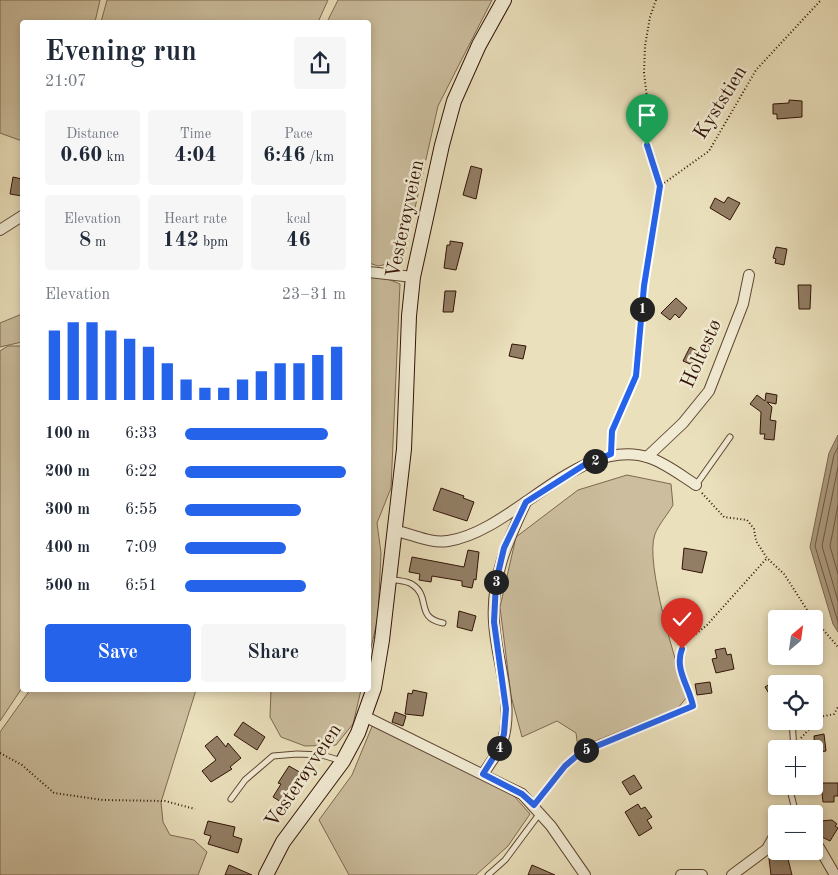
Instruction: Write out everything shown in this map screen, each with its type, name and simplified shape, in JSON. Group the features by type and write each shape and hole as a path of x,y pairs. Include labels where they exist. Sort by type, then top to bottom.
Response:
{"main road":[{"name":"Vesterøyveien","path":"266,875 283,842 343,761 358,733 374,688 396,531 404,449 408,316 413,277 442,145 454,101 479,45 504,0"}],"street":[{"path":"0,230 20,217"},
{"path":"371,272 413,277"},
{"name":"Holtestø","path":"647,457 684,423 709,391 743,304 749,276"},
{"path":"396,531 438,541 457,539 494,523 584,465 611,454 647,457 664,464 696,485"},
{"path":"483,774 500,747 504,734 506,709 494,622 496,582 504,548 526,502"},
{"path":"364,716 522,794 537,809 585,875"},
{"path":"732,875 768,847"},
{"path":"823,854 835,875"},
{"path":"681,875 702,875"}],"lane":[{"path":"696,485 730,437"},
{"path":"389,579 408,582 414,585 419,590 426,615 434,622 443,623"},
{"path":"488,875 493,873 505,860 565,766 580,753 693,706"},
{"path":"232,799 245,780 273,756 280,754 322,755 343,761"}],"path":[{"path":"611,454 612,431 636,376 644,286 660,186 647,145 648,106 644,73 645,46 650,17 656,0"},
{"name":"Kyststien","path":"660,186 709,151 756,70 821,0"},
{"path":"696,485 724,517 747,520 754,529 756,541 767,558 784,574 808,610"},
{"path":"693,706 678,658 682,649 687,641 707,625 767,558"},
{"path":"823,630 838,647"},
{"path":"801,740 820,718 834,714 838,707"},
{"path":"0,753 22,765 54,792 103,800 165,801 195,809"}],"shaded area":[{"path":"0,0 100,0 95,20 20,20 20,140 0,133"},
{"path":"107,0 328,0 319,20 102,20"},
{"path":"338,0 492,0 438,106 403,261 378,266 371,264 371,20 328,20"},
{"path":"371,277 388,279 400,284 391,488 377,523 381,553 378,618 371,648"},
{"path":"20,315 20,342 0,347 0,323"},
{"path":"8,346 20,346 20,691 0,721 0,351"},
{"path":"627,475 671,484 673,505 655,534 653,548 654,567 663,614 687,697 678,708 578,748 576,733 557,721 522,737 511,696 500,607 516,537 578,490"},
{"path":"29,692 195,692 161,802 163,822 170,835 194,840 207,852 198,875 0,875 0,732"},
{"path":"271,692 361,692 353,724 336,745 305,746 281,737 270,717"},
{"path":"373,724 514,796 530,814 508,846 476,875 349,875 319,820 352,775"}],"water":[{"path":"838,435 838,632 833,624 810,547 829,453"}],"building":[{"path":"789,100 802,101 802,117 777,119 777,114 773,114 773,104 789,103"},
{"path":"471,166 482,169 476,199 463,195"},
{"path":"13,177 20,179 20,196 10,194"},
{"path":"728,197 740,203 730,220 710,208 715,198 724,203"},
{"path":"450,241 463,243 456,270 444,268 447,245 450,245"},
{"path":"776,247 787,249 784,265 775,263 776,259 773,258"},
{"path":"798,285 811,285 810,309 799,309"},
{"path":"445,291 456,291 453,312 443,312"},
{"path":"676,298 687,308 679,318 675,314 670,320 661,313"},
{"path":"512,344 526,346 523,359 509,356"},
{"path":"690,347 703,354 697,367 683,361"},
{"path":"766,393 777,395 776,404 767,402 772,407 770,420 776,421 774,440 764,439 765,434 760,434 761,412 750,404 757,395 765,401"},
{"path":"441,488 464,496 463,498 474,502 467,521 433,510"},
{"path":"684,548 707,552 702,573 682,569"},
{"path":"468,550 479,552 476,580 474,579 472,588 462,586 462,581 432,576 431,582 419,580 420,574 409,572 412,557 464,567"},
{"path":"459,611 476,616 472,631 457,627"},
{"path":"725,648 727,655 731,654 734,669 716,673 712,659 717,658 715,650"},
{"path":"710,682 712,693 697,695 695,684"},
{"path":"413,690 427,693 423,716 405,714 408,693 412,694"},
{"path":"395,712 406,716 403,726 392,722"},
{"path":"243,722 265,737 257,750 234,735"},
{"path":"824,734 826,751 823,752 823,740 814,740 814,736"},
{"path":"217,736 226,747 228,743 241,758 230,767 232,769 211,782 202,771 216,760 205,746"},
{"path":"289,766 303,774 286,805 273,797 281,784 278,783"},
{"path":"634,775 642,788 630,795 622,782"},
{"path":"823,783 838,783 838,796 834,796 834,802 823,802"},
{"path":"638,804 641,809 645,807 652,817 647,820 652,828 639,836 625,812"},
{"path":"832,820 837,824 835,826 838,828 830,841 823,838 823,821"},
{"path":"208,821 235,827 233,836 242,839 238,853 208,844 211,836 204,834"},
{"path":"769,860 788,860 792,875 771,875"},
{"path":"229,865 252,875 225,875"},
{"path":"532,865 555,875 528,875"}],"route":[{"path":"647,145 660,186 644,286 636,376 625,406 612,431 611,454 584,465 557,480 526,502 504,548 496,582 494,622 506,709 504,734 500,747 483,774 509,786 534,805 565,766 580,753 693,706 678,658 682,649"}]}
